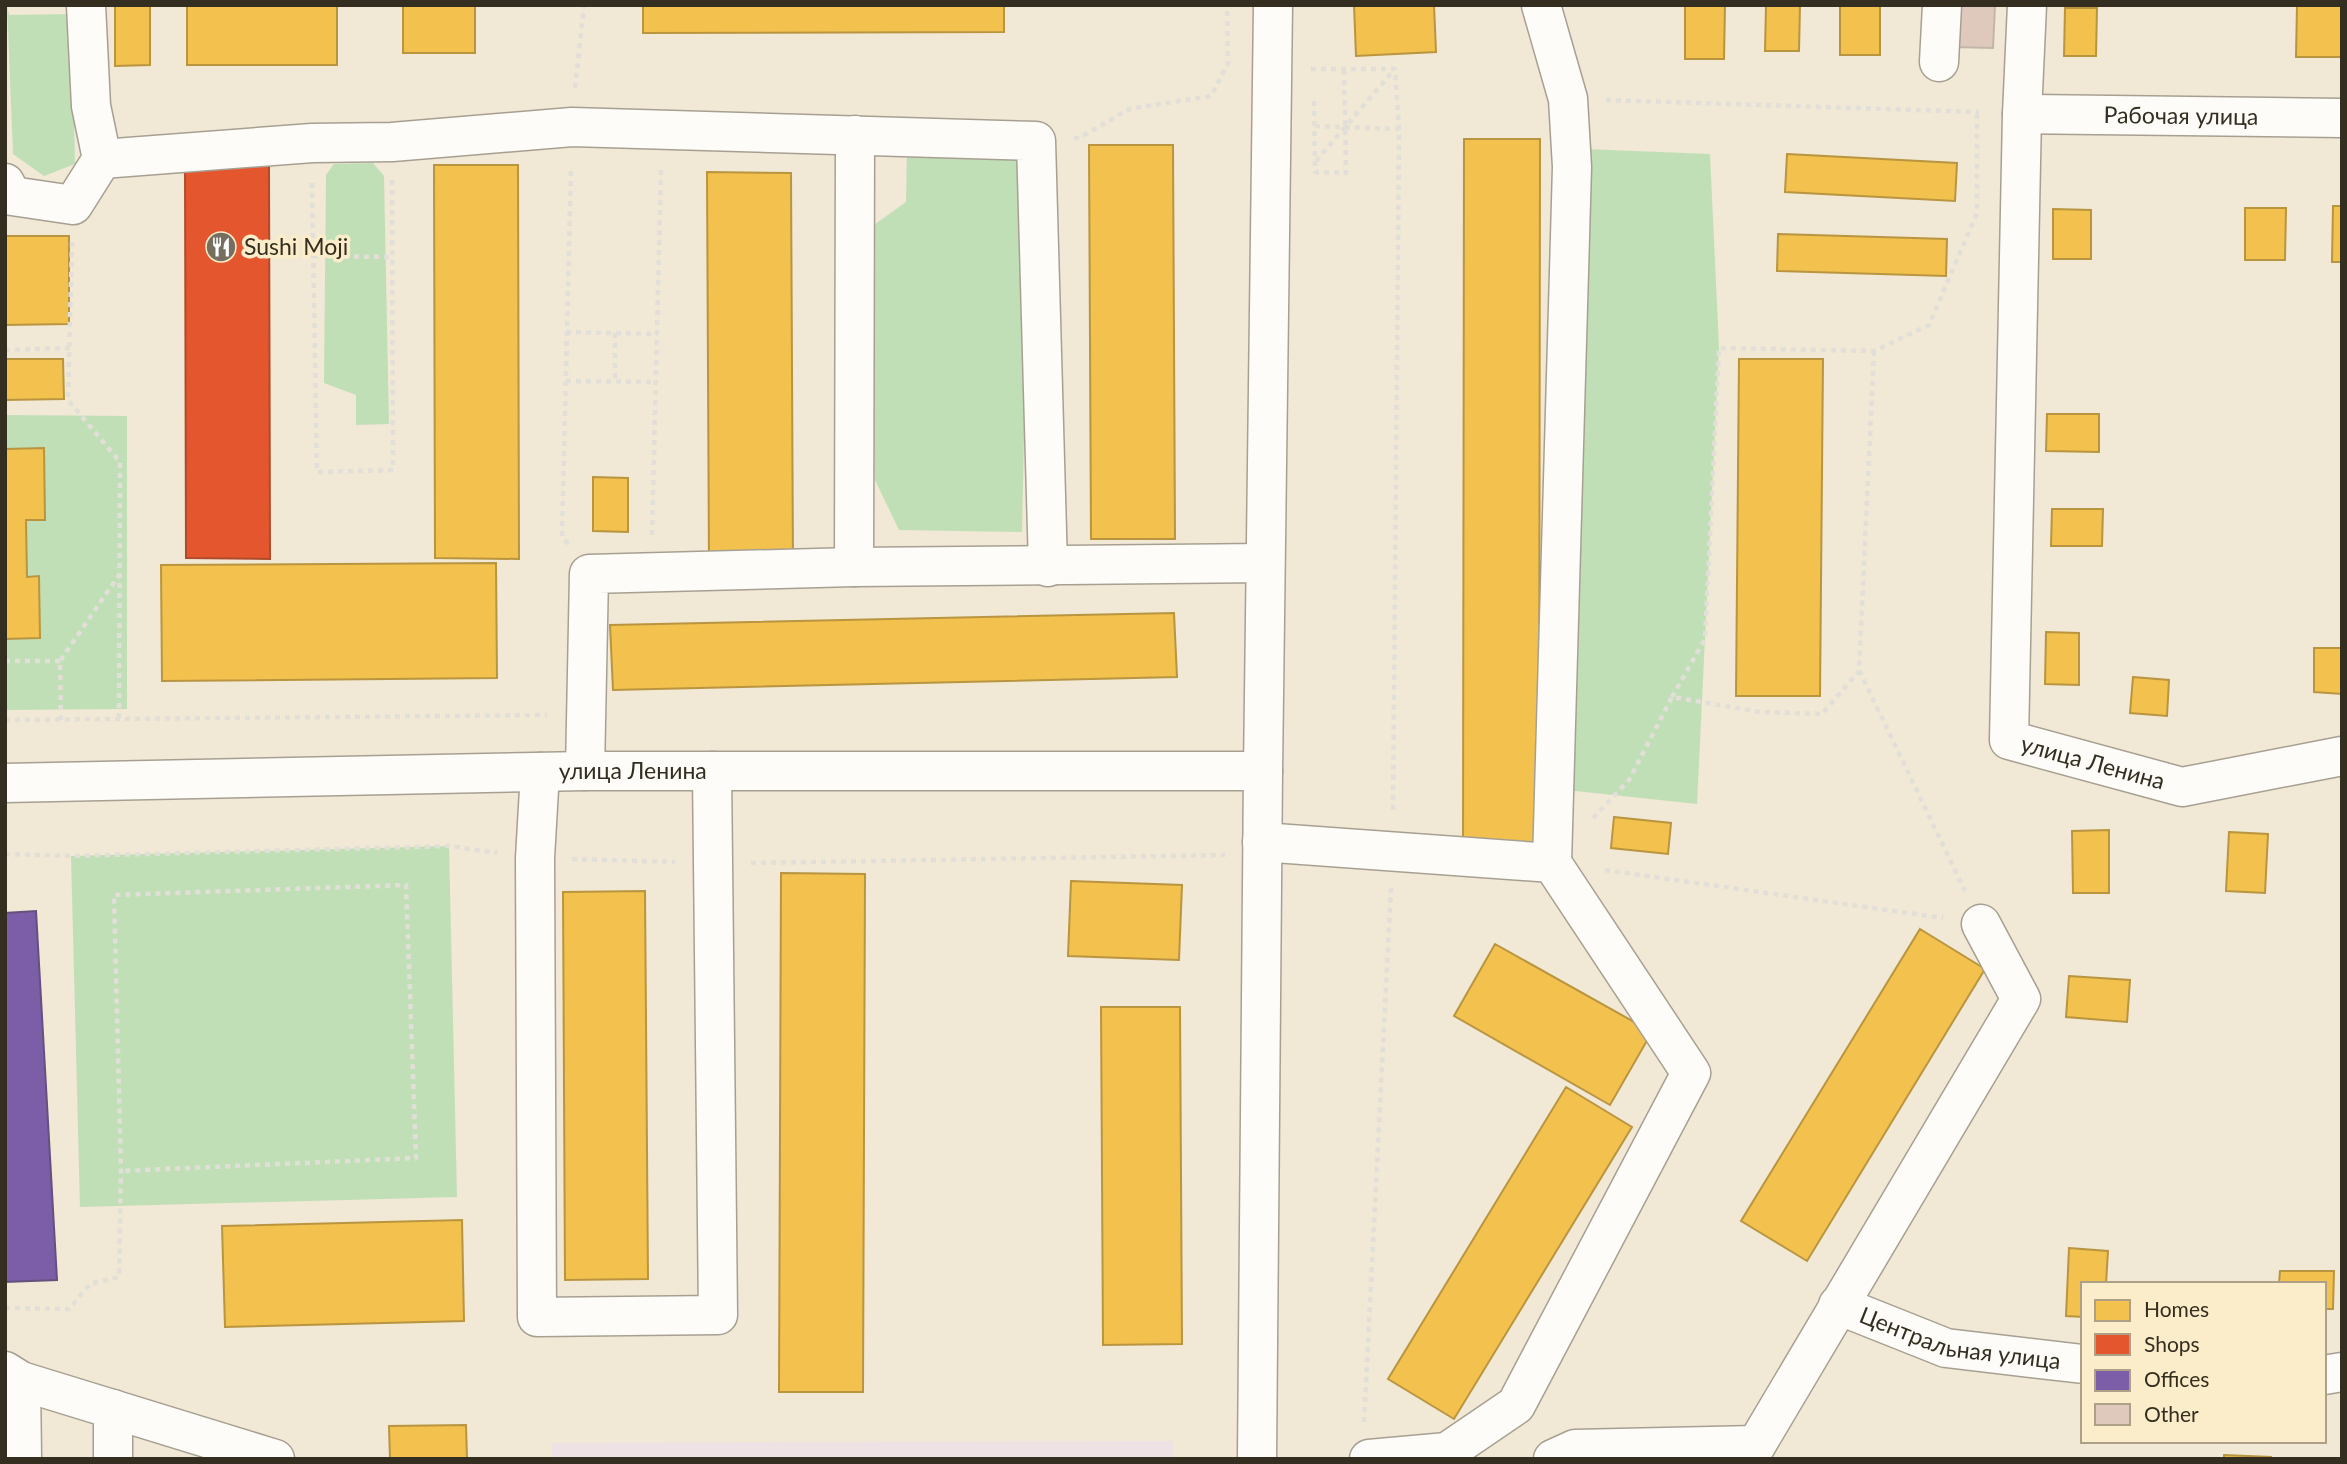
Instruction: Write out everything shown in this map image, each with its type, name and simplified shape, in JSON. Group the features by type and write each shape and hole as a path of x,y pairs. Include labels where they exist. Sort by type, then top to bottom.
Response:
{"street":[{"path":"5,183 12,196 73,205 102,159 91,106 86,5"},
{"path":"1257,1459 1273,5"},
{"path":"1366,1445 1447,1452 1516,1405 1690,1073 1552,863 1572,167 1568,99 1541,5"},
{"path":"1939,62 1942,5"},
{"path":"2022,114 2027,5"},
{"name":"Рабочая улица","path":"2022,114 2342,118"},
{"name":"улица Ленина","path":"2022,114 2009,740 2182,787 2342,756"},
{"path":"102,159 312,143 393,142 572,127 1036,141 1048,567"},
{"path":"854,567 855,135"},
{"path":"585,771 589,574 854,567 1265,563"},
{"name":"улица Ленина","path":"5,783 585,771 1263,771"},
{"path":"540,772 535,858 537,1317 718,1315 712,771"},
{"path":"1262,848 1393,852 1552,863"},
{"path":"1553,1459 1575,1449 1752,1452 2021,999 1980,923"},
{"name":"Центральная улица","path":"1838,1305 1946,1348 2081,1364"},
{"path":"22,1459 13,1376 113,1409 220,1450 275,1459"},
{"path":"113,1409 113,1459"}],"path":[{"path":"584,5 572,127 562,536 589,574"},
{"path":"1036,141 1079,138 1129,109 1211,96 1228,64 1227,5"},
{"path":"1305,68 1395,69"},
{"path":"1314,69 1314,80"},
{"path":"1314,92 1315,172 1346,173 1344,69"},
{"path":"1315,162 1395,69"},
{"path":"1366,1445 1393,852 1399,129 1395,69"},
{"path":"1568,99 2022,114"},
{"path":"1552,863 1629,780 1705,639 1719,348 1874,351 1929,325 1977,213 1977,112"},
{"path":"1315,125 1399,129"},
{"path":"651,573 662,130"},
{"path":"312,143 317,472 393,470 393,142"},
{"path":"73,205 68,400 120,463 119,719"},
{"path":"314,256 392,257"},
{"path":"566,332 657,334"},
{"path":"615,333 615,381"},
{"path":"5,350 70,348"},
{"path":"1874,351 1859,670 1980,923"},
{"path":"566,381 656,382"},
{"path":"61,720 60,661 120,575"},
{"path":"5,661 60,661"},
{"path":"1672,697 1760,712 1822,715 1859,670"},
{"path":"5,720 586,715"},
{"path":"5,854 71,856 449,846 535,858 715,863 935,862 1262,848"},
{"path":"1552,863 1980,923"},
{"path":"5,1308 69,1309 90,1284 119,1277 121,1171 114,895 406,886 416,1157 121,1171"}],"shaded area":[{"path":"1173,1441 1173,1459 552,1459 552,1443"}],"green space":[{"path":"7,5 9,15 72,14 75,164 44,176 13,154"},
{"path":"907,147 1030,150 1022,532 899,530 875,480 867,230 906,202"},
{"path":"1584,149 1710,154 1719,348 1697,804 1566,790"},
{"path":"373,163 384,176 389,424 356,425 356,395 324,383 326,175 334,164"},
{"path":"5,415 127,416 127,709 5,710"},
{"path":"449,846 457,1197 80,1207 71,856"}],"building: Homes":[{"path":"115,5 150,5 150,65 115,66"},
{"path":"187,5 337,5 337,65 187,65"},
{"path":"403,5 475,5 475,53 403,53"},
{"path":"643,5 1004,5 1004,32 643,33"},
{"path":"1354,5 1434,5 1436,52 1356,56"},
{"path":"1685,5 1725,5 1724,59 1685,59"},
{"path":"1766,5 1800,5 1799,51 1765,51"},
{"path":"1840,5 1880,5 1880,55 1840,55"},
{"path":"2297,5 2342,5 2342,57 2296,57"},
{"path":"2065,8 2097,8 2096,56 2064,56"},
{"path":"1464,139 1540,139 1539,851 1463,851"},
{"path":"1089,145 1173,145 1175,539 1091,539"},
{"path":"1787,154 1957,163 1955,201 1785,192"},
{"path":"434,165 518,165 519,559 435,558"},
{"path":"707,172 791,173 793,566 709,566"},
{"path":"2333,206 2342,206 2342,262 2332,262"},
{"path":"2245,208 2286,208 2285,260 2245,260"},
{"path":"2053,209 2091,210 2091,259 2053,259"},
{"path":"1778,234 1947,239 1946,276 1777,271"},
{"path":"5,236 69,236 69,324 5,325"},
{"path":"5,359 63,359 64,399 5,400"},
{"path":"1739,359 1823,359 1820,696 1736,696"},
{"path":"2047,414 2099,414 2099,452 2046,451"},
{"path":"44,448 45,520 26,520 27,577 39,576 40,638 5,639 5,449"},
{"path":"593,477 628,478 628,532 593,531"},
{"path":"2052,509 2103,509 2102,546 2051,546"},
{"path":"496,563 497,678 162,681 161,565"},
{"path":"1174,613 1177,677 613,690 610,625"},
{"path":"2046,632 2079,633 2079,685 2045,684"},
{"path":"2314,648 2342,648 2342,694 2314,692"},
{"path":"2133,677 2169,680 2167,716 2130,713"},
{"path":"1614,817 1671,823 1668,854 1611,848"},
{"path":"2109,830 2109,893 2073,893 2072,831"},
{"path":"2229,832 2268,834 2265,893 2226,891"},
{"path":"781,873 865,874 863,1392 779,1392"},
{"path":"1071,881 1182,885 1179,960 1068,956"},
{"path":"645,891 648,1279 565,1280 563,892"},
{"path":"1920,929 1985,969 1807,1261 1741,1221"},
{"path":"1495,944 1652,1032 1610,1105 1454,1016"},
{"path":"2069,976 2130,980 2127,1022 2066,1017"},
{"path":"1101,1007 1180,1007 1182,1344 1103,1345"},
{"path":"1566,1087 1632,1127 1454,1419 1388,1379"},
{"path":"462,1220 464,1321 225,1327 222,1226"},
{"path":"2069,1248 2108,1251 2106,1282 2081,1282 2081,1317 2066,1316"},
{"path":"2280,1271 2334,1271 2333,1309 2326,1309 2326,1282 2279,1282"},
{"path":"466,1425 467,1459 390,1459 389,1426"},
{"path":"2224,1455 2271,1457 2271,1459 2224,1459"}],"building: Shops":[{"path":"185,164 269,165 270,559 186,558"}],"building: Offices":[{"path":"36,911 57,1280 5,1282 5,913"}],"building: Other":[{"path":"1957,5 1995,5 1993,48 1954,47"}],"place":[{"name":"Sushi Moji","path":"221,247"}]}
